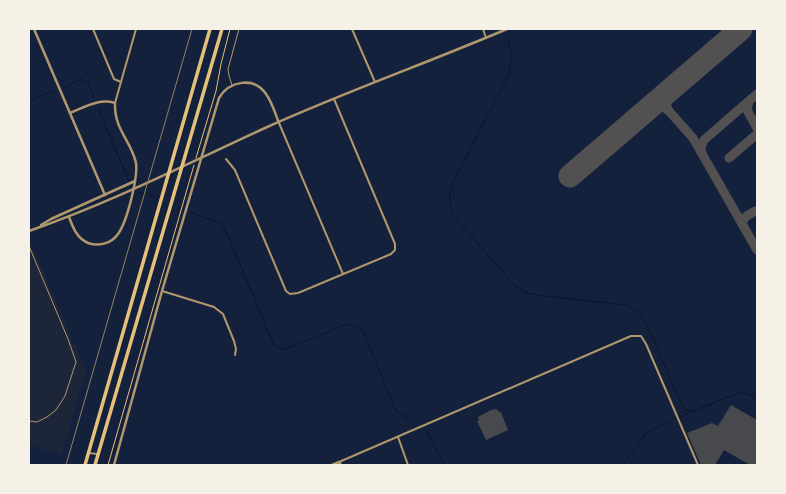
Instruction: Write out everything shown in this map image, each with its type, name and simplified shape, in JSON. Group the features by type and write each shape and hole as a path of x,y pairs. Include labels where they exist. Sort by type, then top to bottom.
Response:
{"highway":[{"path":"85,465 210,29"},
{"path":"95,465 222,29"}],"street":[{"path":"34,29 105,195"},
{"path":"92,29 114,79 121,82"},
{"path":"69,217 74,231 84,241 96,244 106,243 117,235 121,228 136,181 136,164 134,155 116,120 115,103 136,29"},
{"path":"352,29 375,82"},
{"path":"483,29 486,38"},
{"path":"29,231 79,213 279,122 507,29"},
{"path":"114,465 162,291 219,98 224,91 232,85 247,82 258,86 270,100 343,274"},
{"path":"226,158 235,170 286,291 290,294 298,293 391,254 395,250 395,244 334,99"},
{"path":"70,113 95,103 110,101 115,103"},
{"path":"38,228 51,219 136,181"},
{"path":"162,291 214,307 223,314 235,345 235,355"},
{"path":"332,465 340,463 631,336 641,336 646,344 698,465"},
{"path":"398,437 408,465"},
{"path":"89,453 98,455"}],"lane":[{"path":"232,85 228,69 239,29"},
{"path":"29,246 68,339 76,362 65,396 56,410 37,422 29,421"}],"path":[{"path":"108,465 153,308 155,296 160,286 172,237 178,223 214,97 230,29"}],"shaded area":[{"path":"29,239 86,370 62,455 29,445"}],"building":[{"path":"731,405 757,420 757,465 750,465 724,450 715,465 701,465 687,433 712,423 718,426"},
{"path":"497,409 501,412 508,430 486,440 477,421 479,420 478,417 491,410"}],"waterway":[{"path":"506,36 511,54 509,73 453,183 450,193 450,202 454,215 516,287 528,293 538,295 627,305 636,311 647,324 681,404 686,410 692,411"},
{"path":"64,87 81,79 88,83 94,98"},
{"path":"29,101 55,90"},
{"path":"98,108 129,181"},
{"path":"138,192 143,193"},
{"path":"147,194 156,198"},
{"path":"191,213 219,222 224,227 274,345 281,349 286,349 347,324 359,328 363,331 396,411 410,420"},
{"path":"681,416 738,393 747,394 757,398"},
{"path":"622,465 646,433 670,420"},
{"path":"427,432 444,465"}],"taxiway":[{"path":"736,33 741,29"},
{"path":"669,111 667,105 669,94 672,89 691,72"},
{"path":"702,154 701,147 704,140 757,94"},
{"path":"749,102 747,110 757,128"},
{"path":"628,127 653,107 662,106 669,111 693,138 757,250"},
{"path":"729,158 757,134"},
{"path":"743,226 744,218 755,211"}],"runway":[{"path":"570,176 741,29"}],"railway":[{"path":"66,465 192,29"}]}
